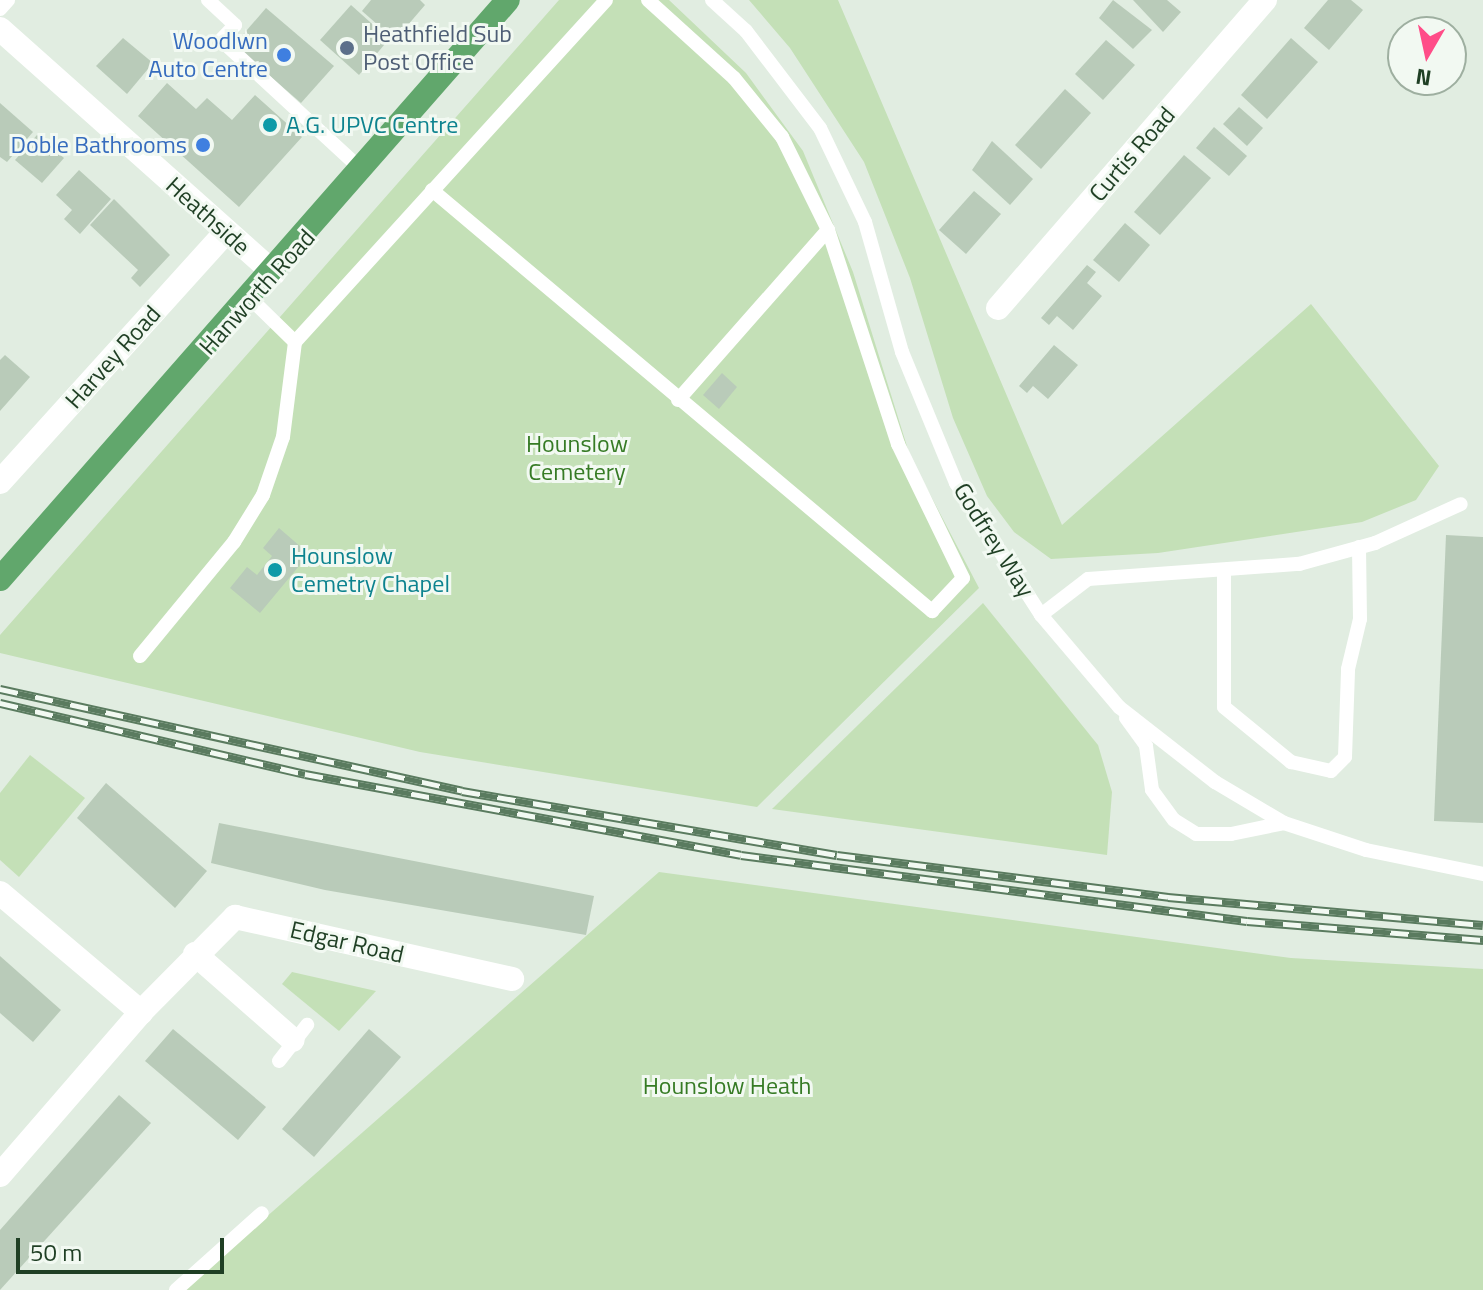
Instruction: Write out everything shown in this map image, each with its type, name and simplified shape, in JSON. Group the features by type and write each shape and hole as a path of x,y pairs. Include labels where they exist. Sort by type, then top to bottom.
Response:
{"main road":[{"name":"Hanworth Road","path":"0,579 274,273 508,0"}],"street":[{"name":"Curtis Road","path":"998,308 1265,0"},
{"name":"Heathside","path":"0,29 274,273"},
{"name":"Harvey Road","path":"0,482 226,232"},
{"path":"0,893 141,1012"},
{"name":"Edgar Road","path":"0,1175 141,1012 195,954 235,917 512,979"},
{"path":"195,954 300,1032"}],"lane":[{"path":"0,9 8,0"},
{"path":"208,0 235,25 221,40 363,171"},
{"path":"140,656 234,542 263,495 283,437 295,342 606,0"},
{"path":"432,190 932,611 963,578 898,444 828,230 782,137 734,78 648,0"},
{"name":"Godfrey Way","path":"712,0 746,31 820,128 865,222 902,352 956,483 1041,615 1119,707 1215,782 1284,823 1366,850 1483,874"},
{"path":"678,400 828,230"},
{"path":"251,299 295,342"},
{"path":"1041,615 1088,579 1224,574 1299,564 1359,547 1461,504"},
{"path":"1224,574 1224,707 1291,762 1331,771 1345,757 1348,669 1360,619 1359,547"},
{"path":"1119,707 1146,746 1152,790 1174,820 1196,834 1231,834 1284,823"},
{"path":"279,1061 300,1032"},
{"path":"176,1290 262,1213"}],"green space":[{"name":"Hounslow Cemetery","path":"559,0 669,0 746,73 803,151 853,272 910,456 979,588 757,807 420,752 0,653 0,635"},
{"path":"749,0 838,0 1062,525 1311,304 1439,466 1416,500 1362,522 1158,553 1051,559 1014,532 987,496 953,418 910,278 864,162 790,48"},
{"path":"983,603 1098,745 1112,792 1107,855 772,809"},
{"path":"30,755 85,798 19,877 0,860 0,793"},
{"name":"Hounslow Heath","path":"659,872 1291,958 1483,969 1483,1290 183,1290"},
{"path":"292,972 376,991 339,1031 282,984"}],"building":[{"path":"371,0 420,0 425,5 395,40 362,11"},
{"path":"1113,0 1152,30 1133,49 1099,18"},
{"path":"1133,0 1167,0 1181,12 1163,32"},
{"path":"1328,0 1351,0 1363,10 1329,50 1304,28"},
{"path":"351,5 389,39 359,75 320,40"},
{"name":"Woodlwn Auto Centre","path":"266,8 334,66 301,103 234,45"},
{"path":"123,38 153,63 127,94 96,66"},
{"path":"1291,38 1318,62 1267,119 1241,95"},
{"path":"1106,40 1135,65 1103,100 1075,74"},
{"name":"Doble Bathrooms","path":"167,83 196,109 207,98 232,120 255,95 302,137 239,207 138,116"},
{"path":"1065,89 1091,113 1041,169 1015,145"},
{"path":"0,103 33,132 7,162 0,157"},
{"path":"1239,107 1263,128 1247,146 1223,124"},
{"path":"1214,127 1247,156 1229,176 1196,148"},
{"path":"37,135 64,158 42,183 15,160"},
{"path":"992,141 1033,179 1010,205 972,170"},
{"path":"1184,155 1211,178 1160,235 1134,212"},
{"path":"79,170 111,199 80,234 64,219 72,210 56,195"},
{"path":"974,191 1001,214 966,254 939,230"},
{"path":"114,199 170,255 140,287 131,278 138,270 90,225"},
{"path":"1125,223 1150,245 1119,282 1093,260"},
{"path":"1087,265 1096,272 1087,283 1102,296 1073,330 1057,316 1049,325 1041,318"},
{"path":"1054,345 1078,365 1048,399 1033,386 1027,393 1019,386"},
{"path":"5,355 30,377 0,411 0,360"},
{"path":"722,373 737,387 719,409 703,395"},
{"name":"Hounslow Cemetry Chapel","path":"279,528 309,554 260,613 230,588 247,567 257,575 272,556 263,548"},
{"path":"1446,535 1483,537 1483,823 1434,821"},
{"path":"106,783 207,871 175,908 77,818"},
{"path":"219,823 594,896 586,935 325,890 211,863"},
{"path":"0,956 61,1010 33,1042 0,1013"},
{"path":"173,1029 266,1107 238,1140 145,1061"},
{"path":"369,1029 401,1057 314,1157 282,1129"},
{"path":"119,1095 151,1123 0,1290 0,1230"}],"railway":[{"path":"0,689 462,791 837,855 1168,897 1483,925"},
{"path":"0,703 305,774 741,855 1247,921 1483,940"}],"place":[{"name":"Heathfield Sub Post Office","path":"347,48"},
{"name":"Woodlwn Auto Centre","path":"284,55"},
{"name":"A.G. UPVC Centre","path":"270,125"},
{"name":"Doble Bathrooms","path":"203,145"},
{"name":"Hounslow Cemetry Chapel","path":"275,570"}]}
